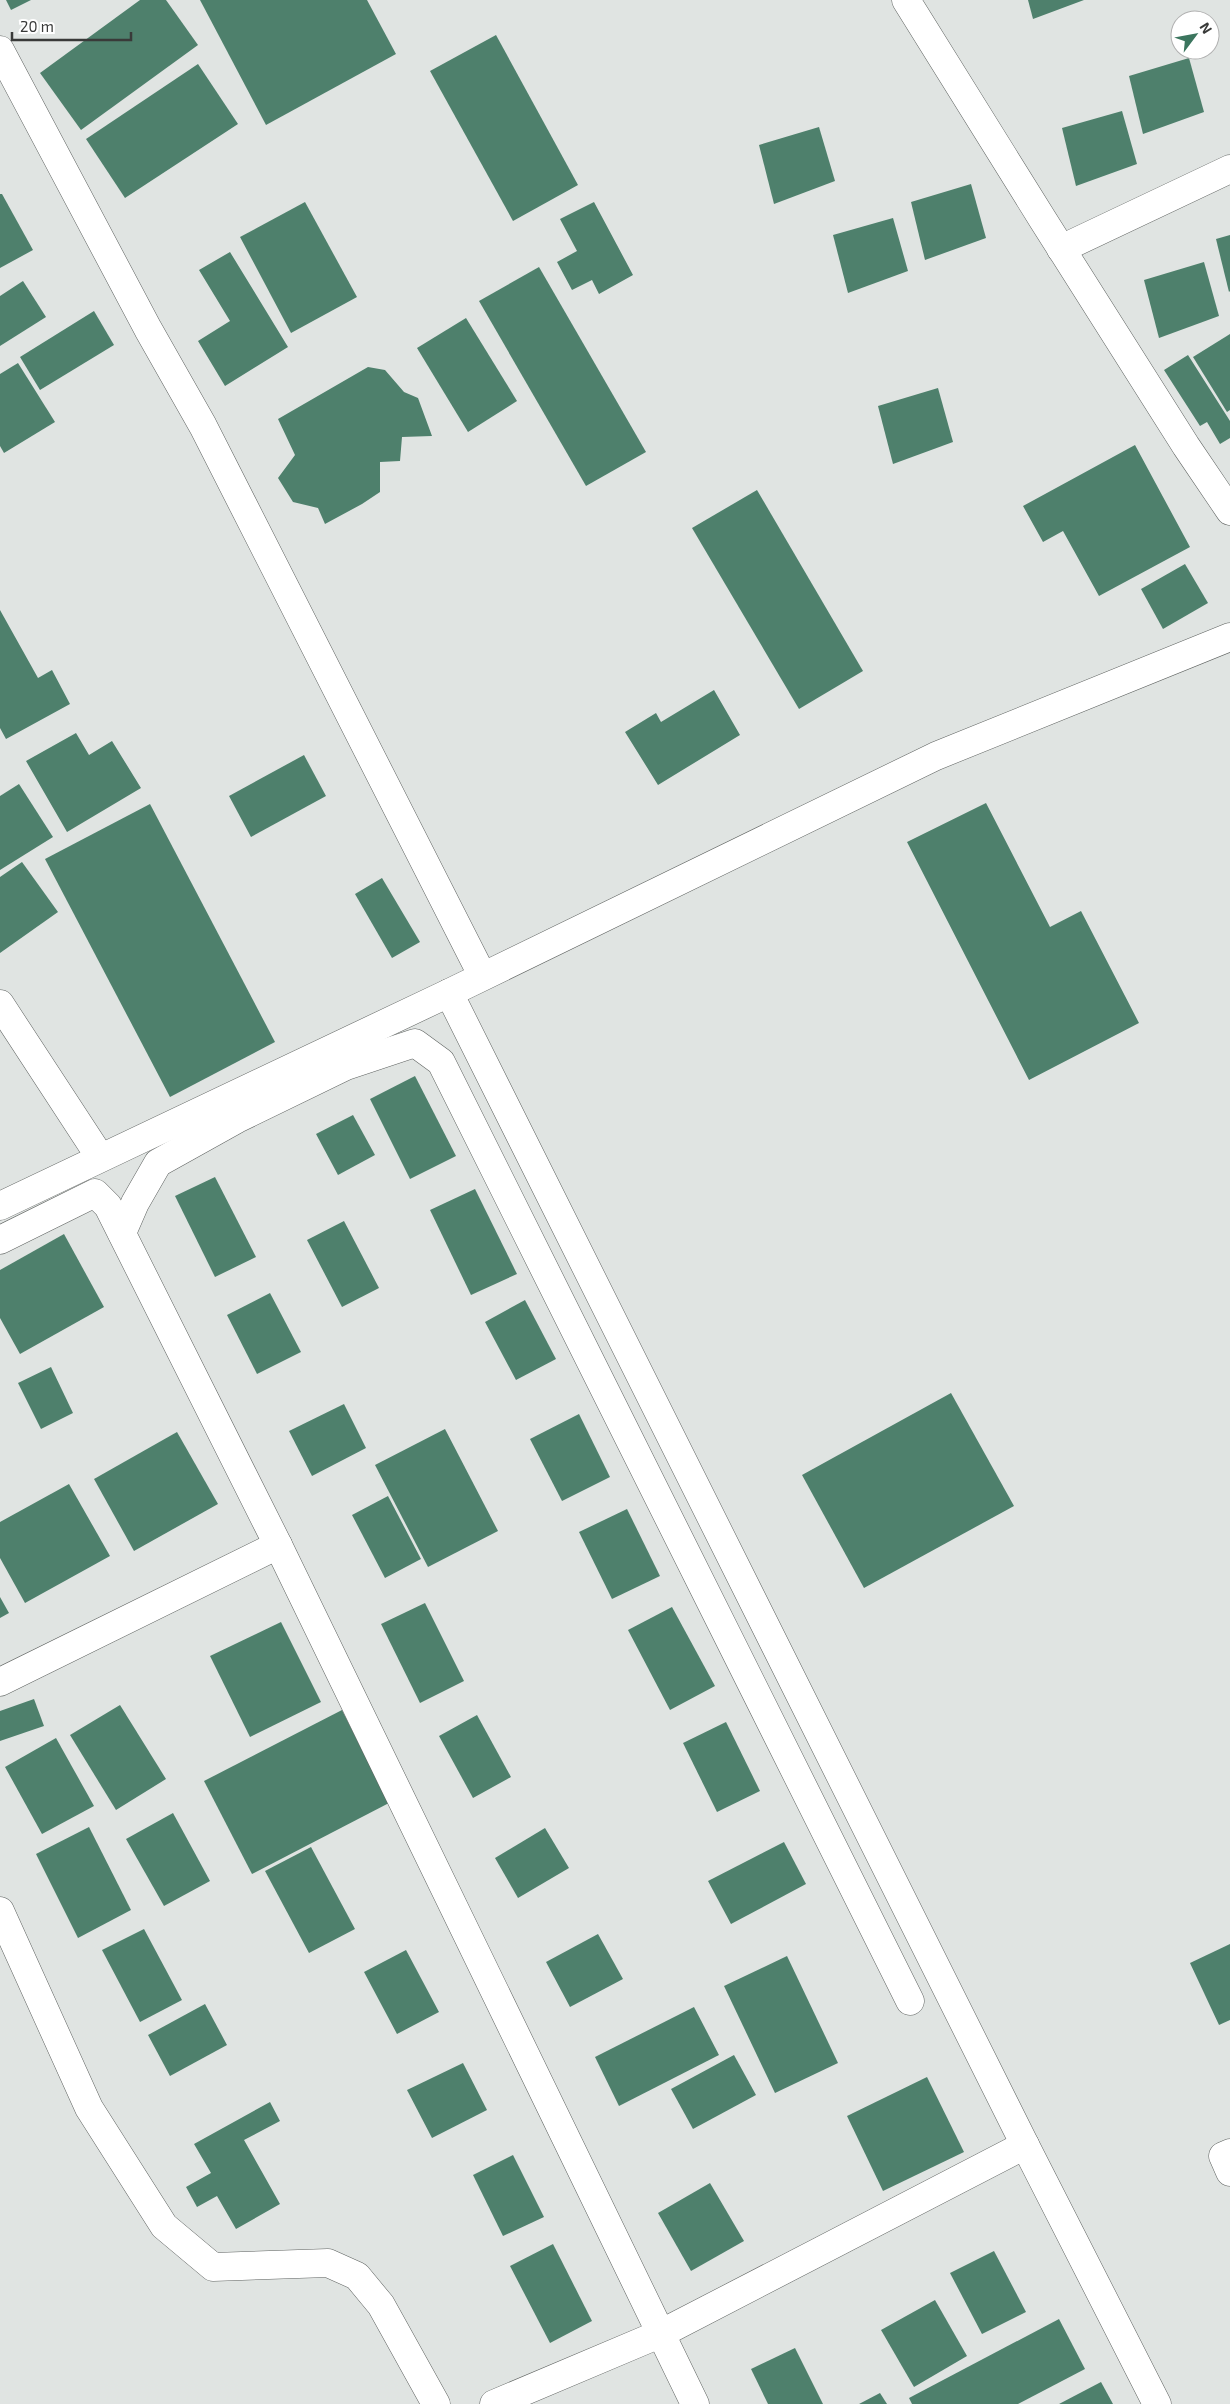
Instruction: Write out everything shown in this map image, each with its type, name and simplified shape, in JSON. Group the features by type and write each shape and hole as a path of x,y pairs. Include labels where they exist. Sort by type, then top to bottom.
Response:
{"street":[{"path":"906,0 1180,438 1230,511"},
{"path":"0,50 148,329 203,426 482,975"},
{"path":"1061,248 1230,169"},
{"path":"0,1206 449,992 936,756 1229,640"},
{"path":"449,992 1025,2145 1157,2404"},
{"path":"0,1004 100,1157"},
{"path":"122,1233 135,1203 158,1163 237,1119 346,1066 415,1043 442,1062 910,2001"},
{"path":"0,1240 95,1193 108,1206 278,1545 695,2404"},
{"path":"0,1682 278,1545"},
{"path":"0,1911 88,2108 164,2226 213,2267 328,2262 357,2276 381,2305 436,2404"},
{"path":"494,2404 662,2333 1025,2145"},
{"path":"1230,2153 1223,2156 1230,2172"}],"building":[{"path":"6,0 31,0 11,10"},
{"path":"140,0 166,0 198,45 81,130 40,73"},
{"path":"200,0 367,0 396,54 266,125"},
{"path":"1028,0 1084,0 1033,19"},
{"path":"496,35 578,185 513,221 430,71"},
{"path":"1182,60 1190,60 1204,112 1143,134 1129,76"},
{"path":"198,64 238,124 125,198 86,139"},
{"path":"1122,111 1137,164 1076,186 1062,128"},
{"path":"819,127 835,181 774,204 759,145"},
{"path":"971,184 986,238 925,260 911,202"},
{"path":"0,194 2,194 33,250 0,268"},
{"path":"305,202 357,297 291,333 240,237"},
{"path":"594,202 633,275 599,294 592,280 572,290 557,262 577,251 560,219"},
{"path":"893,218 908,271 848,293 833,235"},
{"path":"1230,235 1230,291 1229,292 1216,239"},
{"path":"230,252 288,347 225,386 198,341 230,321 199,270"},
{"path":"1204,262 1219,316 1159,338 1144,280"},
{"path":"539,267 646,452 586,486 479,301"},
{"path":"23,281 46,317 0,346 0,296"},
{"path":"94,311 114,345 40,390 20,357"},
{"path":"466,318 517,401 468,432 417,348"},
{"path":"1230,334 1230,410 1227,412 1193,357"},
{"path":"1188,355 1230,421 1230,438 1220,444 1207,422 1200,426 1164,370"},
{"path":"18,363 55,422 4,453 0,446 0,374"},
{"path":"368,367 385,370 404,392 418,398 432,436 402,437 400,461 380,462 380,492 325,524 318,508 293,502 278,478 295,455 278,419"},
{"path":"938,388 953,442 893,464 878,406"},
{"path":"1135,445 1190,547 1099,596 1063,531 1043,542 1023,506"},
{"path":"757,490 863,671 799,709 692,528"},
{"path":"1185,564 1208,603 1163,629 1141,589"},
{"path":"0,610 38,678 52,670 70,704 6,739 0,728"},
{"path":"714,690 740,735 658,785 625,732 656,713 661,722"},
{"path":"76,733 89,755 112,741 141,788 67,832 26,761"},
{"path":"304,755 326,796 251,837 229,796"},
{"path":"19,784 53,837 0,870 0,796"},
{"path":"986,803 1050,927 1081,911 1139,1023 1029,1080 907,842"},
{"path":"150,804 275,1042 170,1097 45,859"},
{"path":"22,862 58,912 0,953 0,877"},
{"path":"382,878 420,942 392,958 355,894"},
{"path":"415,1076 456,1156 410,1179 370,1099"},
{"path":"353,1115 375,1155 338,1175 316,1134"},
{"path":"215,1177 256,1257 215,1277 175,1196"},
{"path":"475,1189 517,1274 471,1295 430,1210"},
{"path":"344,1221 379,1288 342,1307 307,1240"},
{"path":"64,1234 104,1307 20,1354 0,1318 0,1270"},
{"path":"270,1293 301,1352 257,1374 227,1315"},
{"path":"525,1300 556,1359 516,1380 485,1322"},
{"path":"51,1367 73,1413 41,1429 18,1383"},
{"path":"951,1393 1014,1506 864,1588 802,1475"},
{"path":"344,1404 366,1448 312,1476 289,1431"},
{"path":"579,1414 610,1477 562,1501 530,1439"},
{"path":"445,1429 498,1531 428,1567 375,1465"},
{"path":"177,1432 218,1504 134,1551 94,1479"},
{"path":"69,1484 110,1556 25,1603 0,1558 0,1522"},
{"path":"388,1496 421,1559 385,1578 352,1515"},
{"path":"627,1509 660,1576 612,1599 579,1532"},
{"path":"0,1597 9,1613 0,1618"},
{"path":"425,1603 464,1681 420,1703 381,1624"},
{"path":"672,1607 715,1686 670,1710 628,1630"},
{"path":"281,1622 321,1702 250,1737 210,1656"},
{"path":"34,1699 44,1726 0,1741 0,1711"},
{"path":"120,1705 166,1779 116,1810 70,1735"},
{"path":"342,1710 389,1803 252,1874 204,1781"},
{"path":"477,1715 511,1777 473,1798 439,1736"},
{"path":"726,1722 760,1791 717,1812 683,1743"},
{"path":"56,1738 94,1806 42,1834 5,1767"},
{"path":"173,1813 210,1881 164,1906 126,1839"},
{"path":"89,1827 131,1910 78,1938 36,1854"},
{"path":"545,1828 569,1868 518,1898 495,1858"},
{"path":"784,1842 806,1884 731,1924 708,1881"},
{"path":"311,1847 355,1929 309,1953 265,1871"},
{"path":"144,1929 182,2000 140,2022 102,1950"},
{"path":"598,1934 623,1979 570,2007 546,1962"},
{"path":"1230,1944 1230,2020 1219,2025 1190,1963"},
{"path":"406,1950 439,2012 397,2034 364,1972"},
{"path":"787,1956 838,2063 775,2093 724,1986"},
{"path":"205,2004 227,2045 170,2076 148,2035"},
{"path":"694,2007 719,2055 619,2106 595,2057"},
{"path":"734,2055 756,2095 693,2129 671,2089"},
{"path":"463,2063 487,2110 432,2138 407,2090"},
{"path":"927,2077 964,2152 883,2191 847,2116"},
{"path":"270,2102 280,2121 244,2140 280,2204 236,2229 217,2196 197,2207 186,2187 211,2173 194,2144"},
{"path":"513,2155 544,2217 503,2236 473,2175"},
{"path":"710,2183 744,2241 691,2271 658,2213"},
{"path":"553,2244 592,2321 550,2343 510,2266"},
{"path":"994,2251 1026,2312 982,2334 950,2273"},
{"path":"935,2300 967,2356 914,2387 881,2330"},
{"path":"1059,2319 1085,2369 1018,2404 912,2404 909,2398"},
{"path":"795,2348 823,2404 768,2404 751,2369"},
{"path":"1101,2382 1113,2404 1059,2404"},
{"path":"880,2393 887,2404 859,2404"}]}
